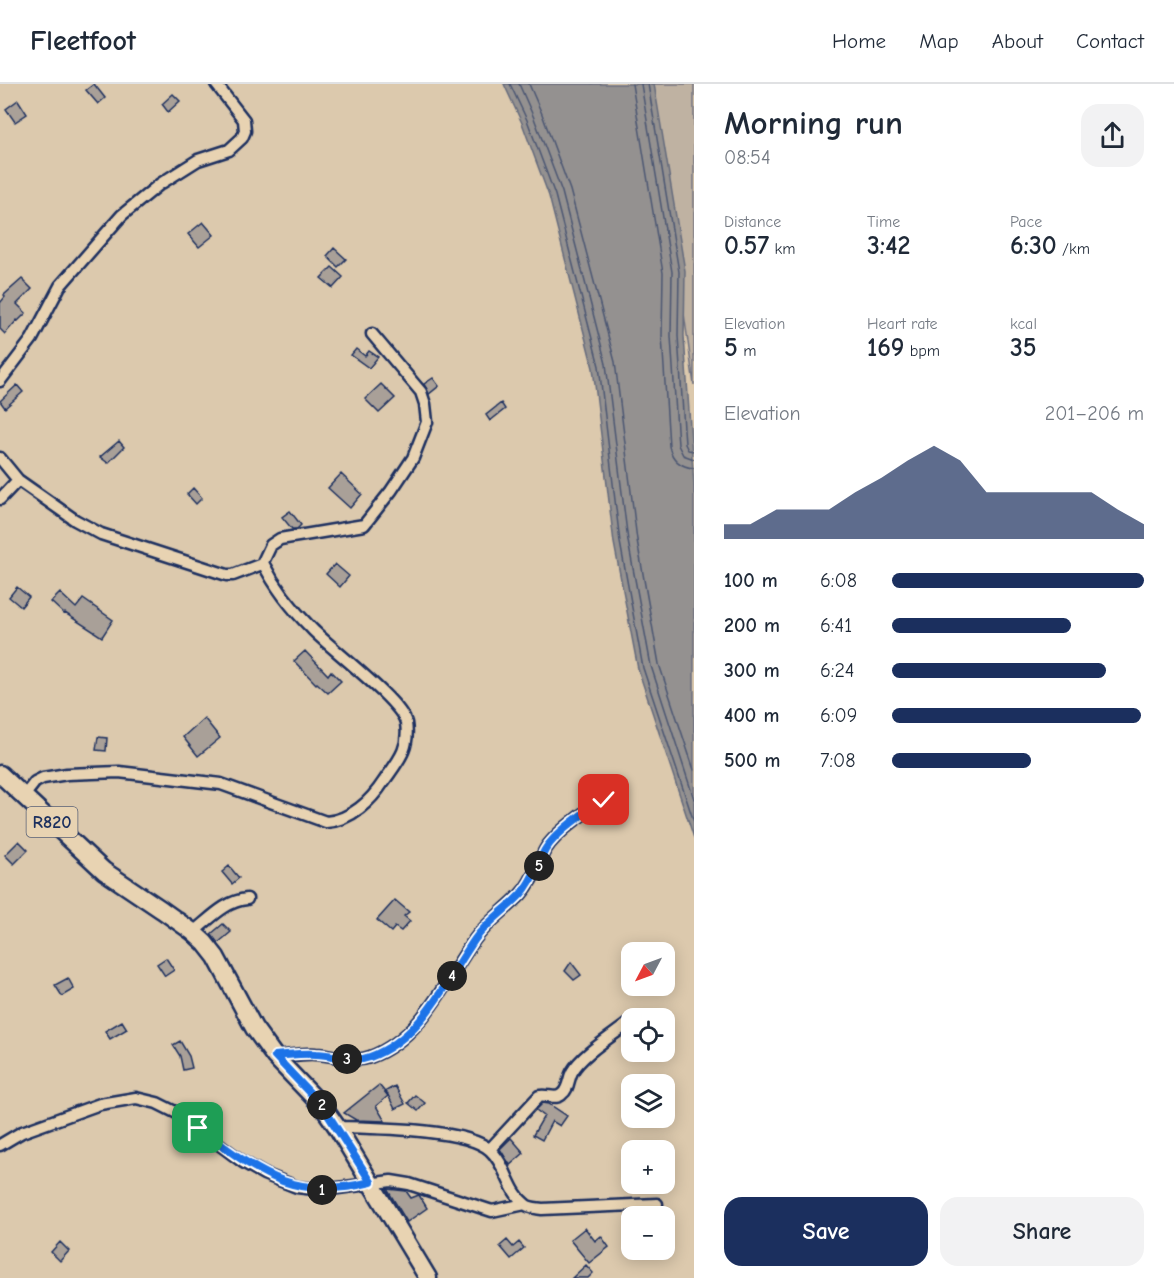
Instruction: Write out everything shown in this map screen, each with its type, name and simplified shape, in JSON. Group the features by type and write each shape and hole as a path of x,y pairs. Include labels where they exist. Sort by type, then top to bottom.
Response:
{"main road":[{"name":"R820","path":"0,774 104,871 193,932 216,957 254,1028 275,1056 323,1107 337,1127 428,1278"}],"street":[{"path":"0,381 32,339 60,286 123,214 160,184 198,160 229,150 242,138 245,131 244,120 216,84"},
{"path":"0,458 18,480 86,527 143,549 227,575 238,573 263,563 271,545 280,539 364,525 413,458 427,422 425,404 421,392 372,334"},
{"path":"0,499 18,480"},
{"path":"24,796 35,782 43,778 67,774 119,772 221,784 326,822 337,821 366,803 403,756 406,721 391,701 313,630 292,607 263,563"},
{"path":"275,1056 318,1053 345,1059 368,1058 389,1048 430,1009 476,937 522,893 536,873 546,848 581,814 604,800"},
{"path":"193,932 225,906 237,900 248,899"},
{"path":"490,1149 539,1096 559,1097 562,1095 572,1072 582,1060 621,1029"},
{"path":"0,1146 22,1132 100,1104 136,1098 157,1103 177,1113 243,1162 264,1174 297,1187 323,1190 391,1181 409,1184 492,1211 525,1204 542,1209 657,1204"},
{"path":"337,1127 385,1128 443,1134 479,1142 490,1149 496,1157 517,1195 525,1204"}],"shaded area":[{"path":"652,84 694,84 694,385"}],"water":[{"path":"504,84 654,84 685,271 684,336 694,486 694,838 638,669 614,543 593,368 549,196 522,123"}],"building":[{"path":"94,84 105,98 98,104 86,90"},
{"path":"173,94 180,101 168,112 162,104"},
{"path":"18,100 27,114 15,122 6,109"},
{"path":"203,222 214,235 199,247 188,234"},
{"path":"334,248 346,259 338,267 327,256"},
{"path":"332,267 343,277 333,288 321,278"},
{"path":"22,279 32,289 17,304 26,313 5,334 0,329 0,303 4,295"},
{"path":"356,349 365,356 369,351 378,357 369,368 351,355"},
{"path":"433,378 439,386 429,394 424,384"},
{"path":"381,384 395,398 379,413 365,399"},
{"path":"17,385 23,392 5,408 0,401"},
{"path":"501,403 505,409 490,421 486,415"},
{"path":"119,441 124,447 108,463 100,457"},
{"path":"341,474 362,494 350,508 328,488"},
{"path":"193,488 202,498 196,504 187,494"},
{"path":"290,511 301,525 297,529 292,529 282,517"},
{"path":"335,564 349,576 340,587 326,574"},
{"path":"17,587 29,597 21,607 9,597"},
{"path":"60,593 76,608 83,599 113,620 102,637 64,614 51,602"},
{"path":"305,651 328,675 331,671 341,681 328,693 294,661"},
{"path":"204,718 220,738 198,756 183,737"},
{"path":"98,737 107,738 106,751 96,750"},
{"path":"19,841 28,850 14,864 5,855"},
{"path":"229,866 239,878 232,884 222,872"},
{"path":"395,900 409,912 404,916 410,921 401,931 395,927 391,932 377,920"},
{"path":"223,924 231,932 218,943 211,934"},
{"path":"166,958 174,970 165,976 157,964"},
{"path":"571,962 581,975 574,980 565,971"},
{"path":"68,978 74,989 62,996 55,985"},
{"path":"122,1021 127,1029 110,1039 105,1031"},
{"path":"180,1041 189,1056 192,1068 183,1070 180,1056 173,1045"},
{"path":"379,1085 388,1096 376,1106 385,1121 356,1120 344,1113"},
{"path":"395,1086 405,1104 395,1109 386,1091"},
{"path":"415,1095 425,1103 418,1111 408,1103"},
{"path":"543,1103 549,1104 567,1116 560,1126 552,1121 542,1140 533,1135 544,1116 536,1110"},
{"path":"511,1138 524,1153 510,1165 500,1149"},
{"path":"387,1189 406,1191 411,1198 419,1195 427,1208 407,1222"},
{"path":"585,1228 595,1241 601,1236 609,1247 589,1263 570,1240"},
{"path":"507,1240 513,1247 519,1242 524,1248 511,1259 500,1246"},
{"path":"60,1242 69,1251 60,1261 51,1252"},
{"path":"586,1265 593,1273 588,1278 572,1278"}],"route":[{"path":"198,1128 243,1162 264,1174 297,1187 323,1190 348,1188 371,1182 323,1107 275,1056 318,1053 339,1059 368,1058 389,1048 430,1009 476,937 522,893 536,873 546,848 581,814 604,800"}]}
